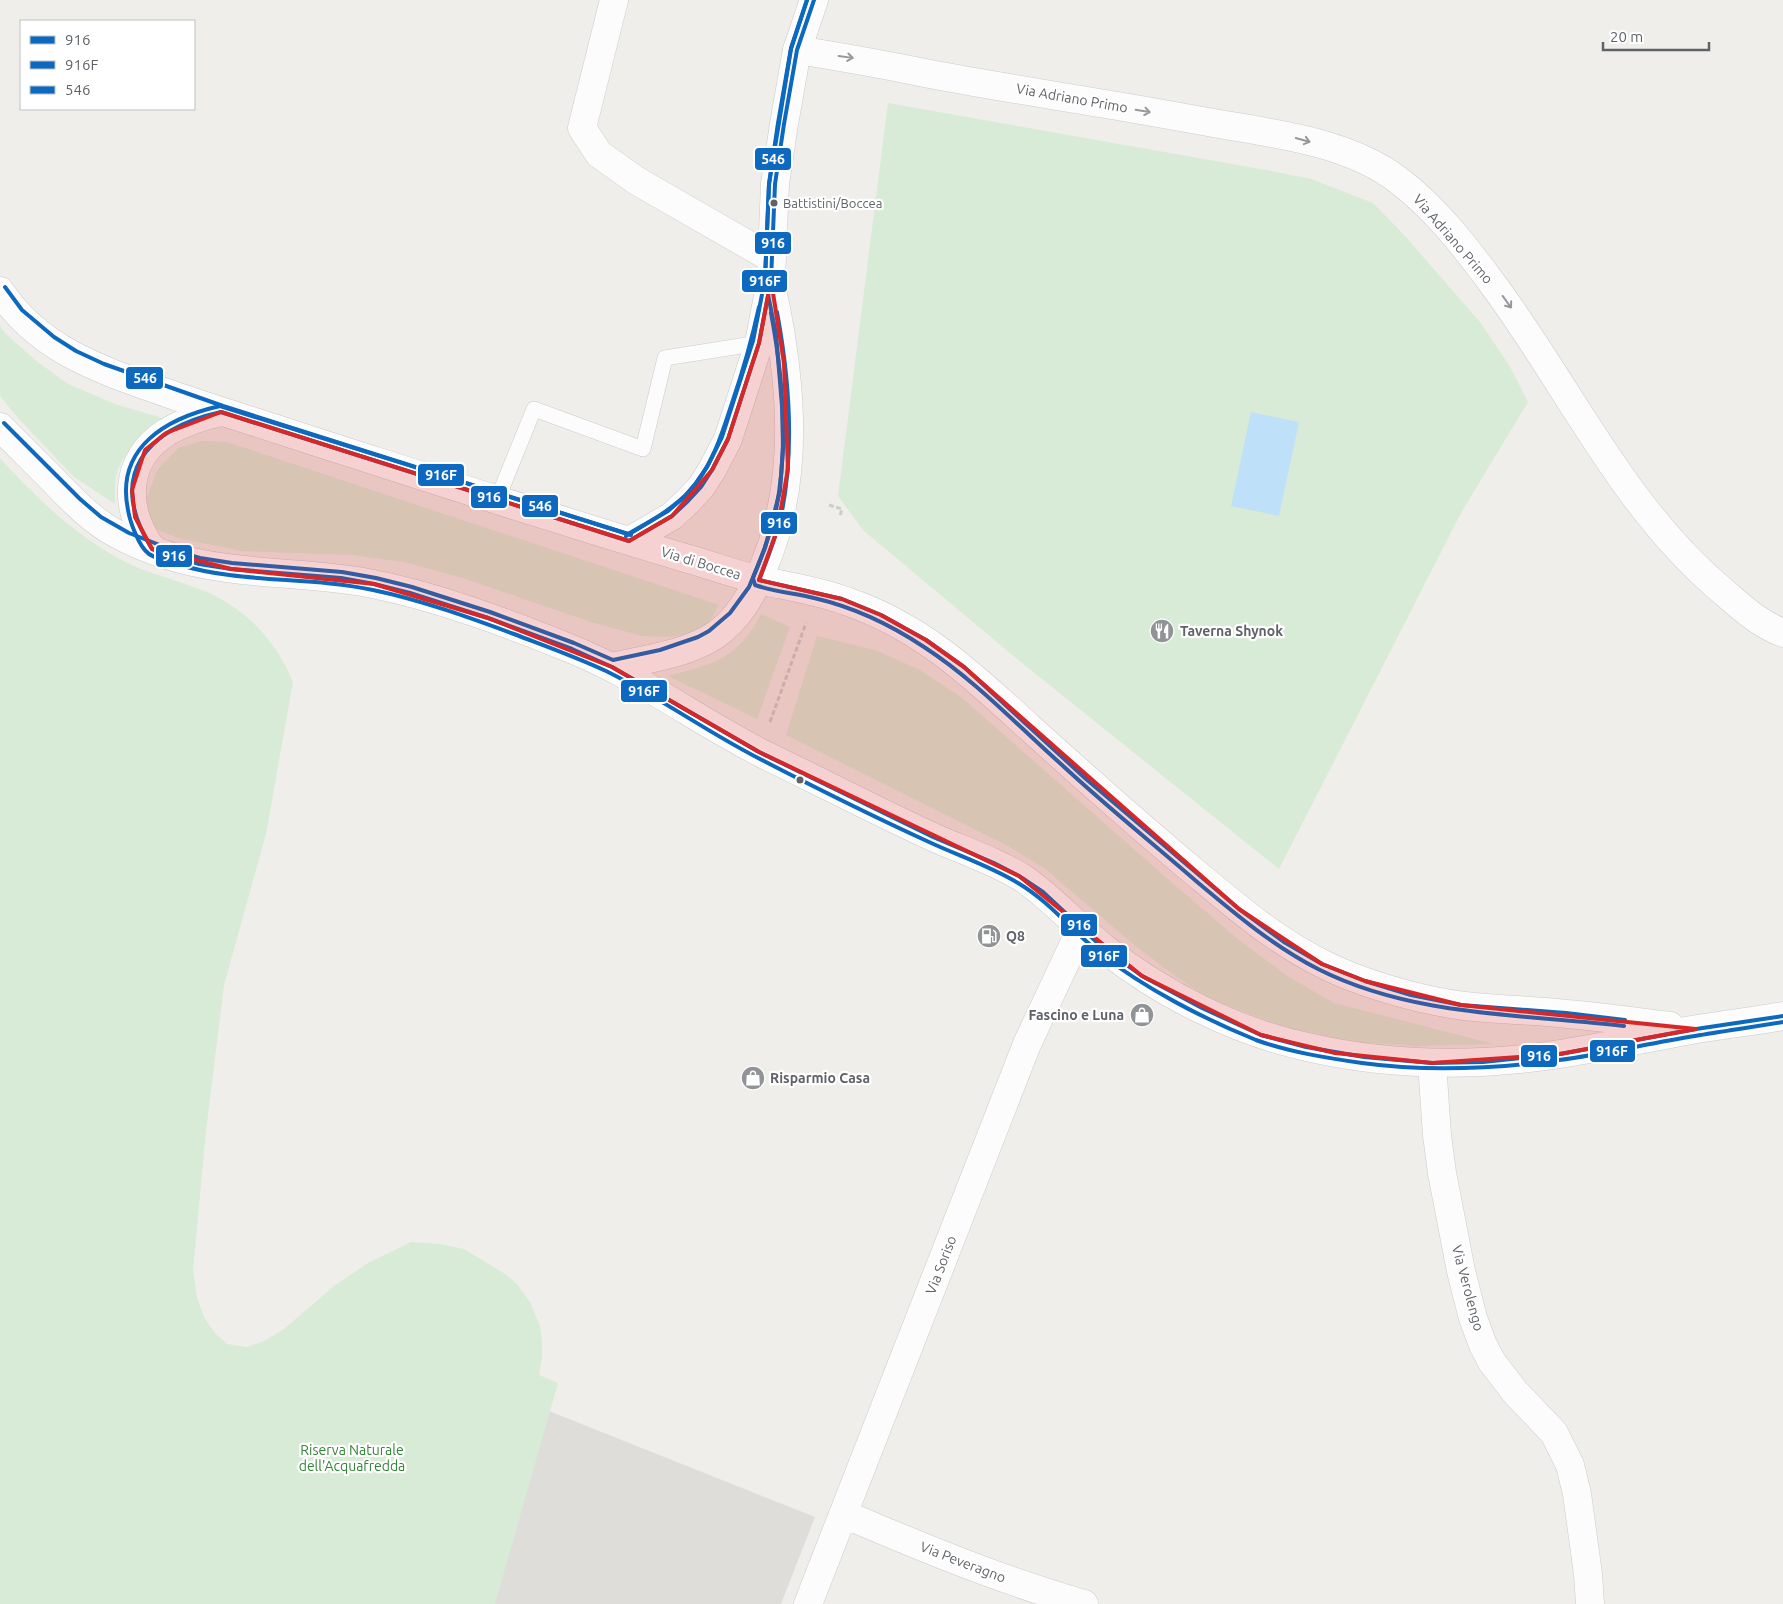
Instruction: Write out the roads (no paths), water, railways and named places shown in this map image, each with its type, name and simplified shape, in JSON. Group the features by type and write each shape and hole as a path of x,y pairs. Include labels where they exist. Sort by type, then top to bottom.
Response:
{"main road":[{"path":"612,667 683,650 714,636 735,617 746,603 759,580 777,530 786,492 788,469 788,406 784,356 771,269 599,154 582,128 614,0"},
{"path":"629,542 672,516 701,487 728,439 759,342 771,269 775,184 784,124 797,50 814,0"},
{"name":"Via Adriano Primo","path":"797,50 858,59 930,74 1280,134 1344,152 1384,171 1397,179 1424,202 1478,263 1521,322 1616,470 1670,540 1708,579 1751,615 1764,624 1783,632"},
{"name":"Via di Boccea","path":"0,291 17,314 50,342 102,370 220,412 629,542 759,580 817,592 859,605 900,625 933,645 964,668 1093,785 1239,909 1284,942 1322,964 1365,981 1411,995 1460,1005 1566,1013 1696,1029"},
{"path":"152,549 139,528 132,506 132,490 138,463 146,450 166,432 186,422 220,412"},
{"name":"Via di Boccea","path":"0,427 76,504 97,522 112,532 152,549 199,564 230,569 341,578 410,593 488,618 572,649 612,667 760,752 933,837 1019,876 1042,892 1110,953 1149,980 1195,1005 1261,1036 1335,1053 1432,1063 1483,1062 1552,1055 1696,1029 1783,1016"},
{"name":"Via Soriso","path":"808,1604 1027,1044 1081,929"},
{"name":"Via Verolengo","path":"1432,1063 1437,1135 1442,1173 1461,1271 1473,1318 1483,1345 1492,1362 1515,1392 1554,1433 1570,1465 1577,1494 1588,1574 1590,1604"},
{"name":"Via Peveragno","path":"844,1514 966,1565 1084,1604"}],"lane":[{"path":"498,500 534,409 643,449 665,358 759,342"}],"water":[{"path":"1251,412 1299,422 1279,516 1231,506"}],"place":[{"name":"Battistini/Boccea","path":"774,203"},
{"name":"Taverna Shynok","path":"1162,631"},
{"name":"Q8","path":"989,936"},
{"name":"Fascino e Luna","path":"1142,1015"},
{"name":"Risparmio Casa","path":"753,1078"}],"park label":[{"name":"Riserva Naturale dell'Acquafredda","path":"352,1458"}]}
